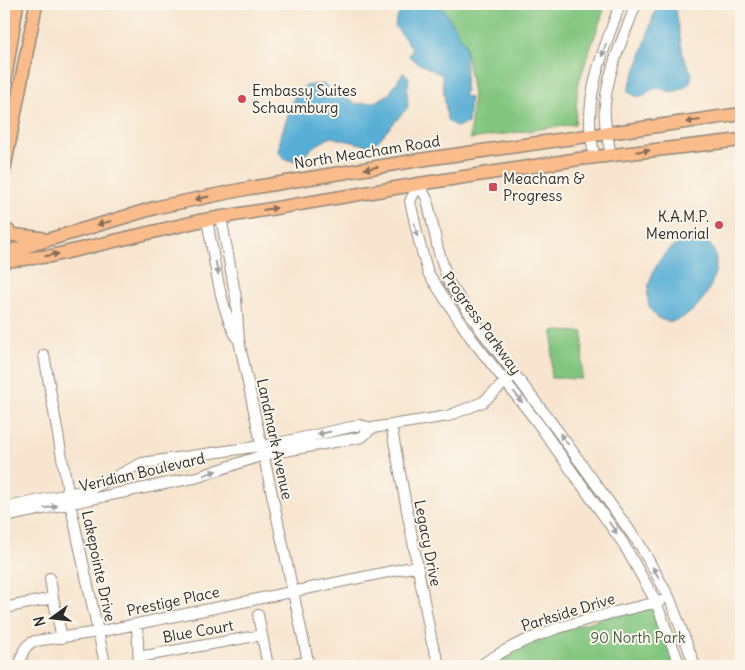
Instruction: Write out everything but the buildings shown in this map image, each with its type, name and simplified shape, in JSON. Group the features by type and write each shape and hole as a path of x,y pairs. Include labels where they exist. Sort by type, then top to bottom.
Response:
{"main road":[{"path":"4,86 16,4"},
{"path":"4,170 36,4"},
{"name":"North Meacham Road","path":"4,253 158,207 237,190 413,161 741,114"},
{"path":"4,260 51,256 222,217 419,184 594,157 741,140"},
{"path":"4,227 10,233 20,237 48,239"}],"street":[{"path":"594,157 590,123 594,84 620,4"},
{"path":"611,155 604,106 608,85 636,4"},
{"name":"Progress Parkway","path":"419,184 430,205 438,249 448,281 481,330 640,545 670,599 695,666"},
{"name":"Progress Parkway","path":"419,184 410,202 428,273 471,338 537,422 623,544 656,602 680,666"},
{"name":"Landmark Avenue","path":"222,217 236,298 238,341 308,664"},
{"path":"208,220 223,301 231,328 238,341"},
{"name":"Lakepointe Drive","path":"44,355 69,499 104,659 103,666"},
{"name":"Veridian Boulevard","path":"4,517 69,499 142,463 362,437 372,428 448,416 483,402 514,374"},
{"name":"Legacy Drive","path":"391,425 432,643 440,666"},
{"name":"Veridian Boulevard","path":"4,508 198,477 262,450"},
{"name":"Prestige Place","path":"20,666 22,654 29,643 98,632 293,590 417,566"},
{"path":"50,578 62,638"},
{"path":"4,608 53,598"},
{"name":"Parkside Drive","path":"480,666 516,644 545,632 670,599"},
{"path":"258,615 268,666"},
{"name":"Blue Court","path":"137,624 139,662 262,635"},
{"path":"282,666 308,664"}],"green space":[{"path":"438,4 606,4 578,84 575,124 470,139 473,95 465,44"},
{"path":"553,331 583,332 582,379 551,378"},
{"name":"90 North Park","path":"656,602 680,666 480,666 517,644"}],"water":[{"path":"414,4 438,4 444,10 465,44 466,90 463,95 470,98 468,123 456,127 447,120 442,75 418,63 409,56 412,48 395,26 401,10 407,10"},
{"path":"657,4 674,4 675,6 683,56 692,74 690,83 680,90 666,91 657,88 638,96 628,92"},
{"path":"403,73 409,77 407,90 408,107 377,142 370,146 331,137 294,161 284,159 279,152 280,138 295,95 305,86 323,84 357,104 375,102 389,94"},
{"path":"699,237 712,247 716,261 714,277 706,294 695,308 682,318 669,321 656,316 648,302 649,286 654,270 663,256 674,246 689,239"}],"place":[{"name":"Embassy Suites Schaumburg","path":"242,99"},
{"name":"Meacham & Progress","path":"493,187"},
{"name":"K.A.M.P. Memorial","path":"719,225"}]}
